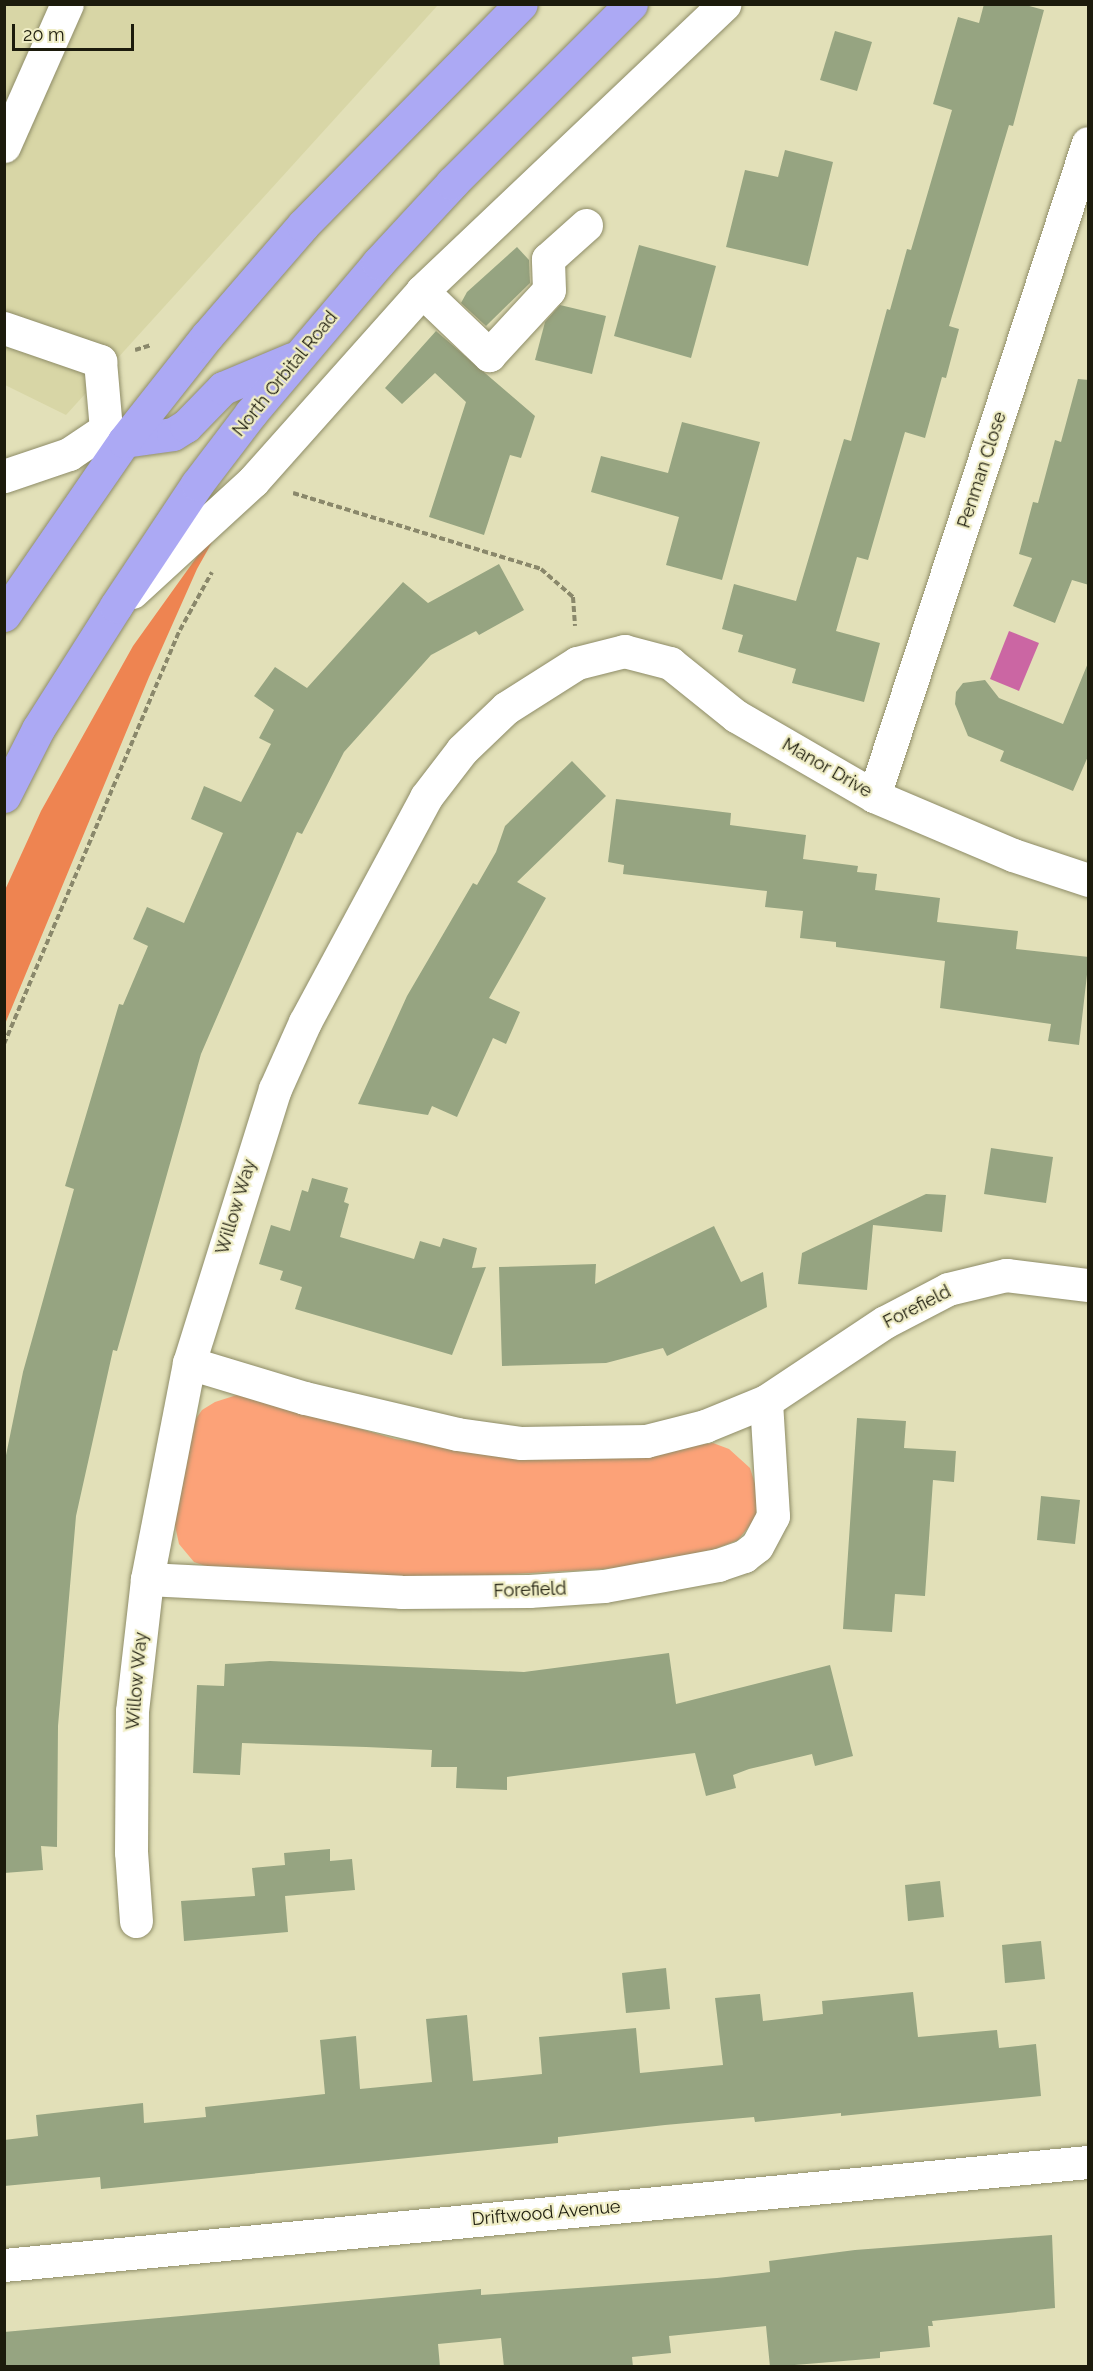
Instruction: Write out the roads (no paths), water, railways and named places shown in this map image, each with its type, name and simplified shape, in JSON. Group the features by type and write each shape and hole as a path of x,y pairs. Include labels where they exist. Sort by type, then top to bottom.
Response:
{"highway":[{"path":"4,615 115,435 207,336 303,225 521,4"},
{"name":"North Orbital Road","path":"4,796 38,729 197,484 296,358 452,183 631,4"},
{"path":"115,435 173,434 186,426 223,388 296,358"}],"street":[{"path":"4,146 67,4"},
{"path":"116,606 253,481 422,291 724,4"},
{"name":"Penman Close","path":"874,796 1089,143"},
{"path":"422,291 489,355 549,290 548,259 586,225"},
{"path":"4,328 100,361 115,435 69,454 4,476"},
{"name":"Manor Drive","path":"577,663 624,651 670,663 736,716 874,796 1013,855 1089,880"},
{"name":"Willow Way","path":"136,1921 131,1852 132,1711 147,1579 189,1363 275,1089 305,1022 426,797 462,750 506,708 577,663"},
{"name":"Forefield","path":"189,1363 398,1423 520,1443 645,1441 705,1426 766,1401 885,1322 948,1289 1006,1275 1089,1285"},
{"name":"Forefield","path":"147,1579 401,1592 529,1591 604,1586 718,1565 744,1556 757,1546 773,1516 766,1401"},
{"name":"Driftwood Avenue","path":"4,2265 1089,2162"}]}
